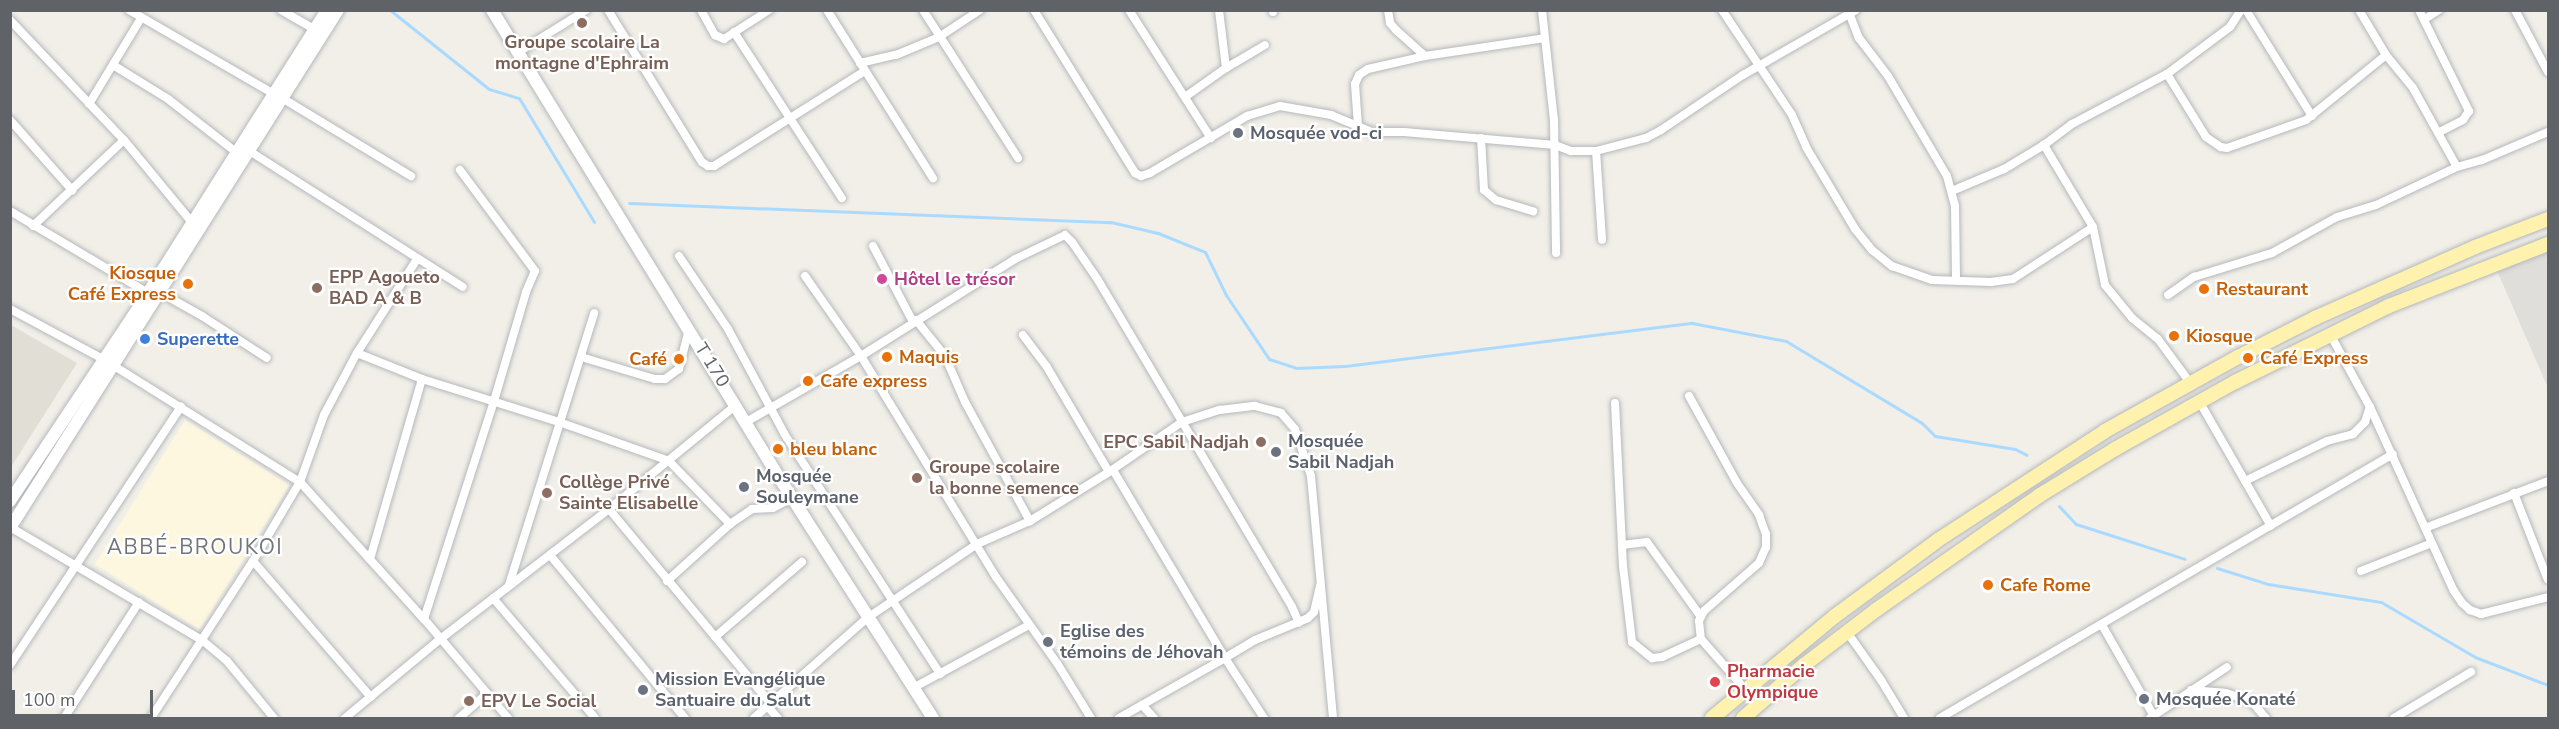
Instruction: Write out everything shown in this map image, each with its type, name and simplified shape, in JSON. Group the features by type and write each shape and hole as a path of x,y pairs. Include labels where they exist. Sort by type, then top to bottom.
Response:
{"main road":[{"path":"1712,718 1835,616 1938,540 2105,431 2315,318 2475,247 2548,219"},
{"path":"1743,718 1847,632 2040,495 2199,401 2330,334 2452,280 2548,244"}],"street":[{"path":"129,10 411,176"},
{"path":"281,10 314,29"},
{"path":"196,227 251,152 278,96 314,29 327,10"},
{"path":"274,718 227,661 202,640 75,567 11,527 115,366 154,293 196,227 237,153 338,10"},
{"name":"T 170","path":"492,10 792,498 933,718"},
{"path":"517,53 586,10"},
{"path":"608,10 702,162 708,166 714,166 790,118 863,67 939,37 980,10"},
{"path":"701,10 719,38 724,39 769,10"},
{"path":"827,10 933,178"},
{"path":"923,10 1018,158"},
{"path":"1035,10 1135,172 1141,176 1150,173 1247,116 1280,106 1331,115 1372,132 1481,138 1555,145 1571,151 1596,151 1646,138 1760,65 1851,12 1859,38 1888,76 1938,157 1952,191 1955,206 1956,280"},
{"path":"1129,10 1211,138"},
{"path":"1219,10 1226,68"},
{"path":"1388,10 1390,23 1425,56"},
{"path":"1542,10 1555,145 1556,253"},
{"path":"1722,10 1792,115 1806,147 1855,229 1872,250 1892,266 1932,280 1991,282 2013,279 2093,227"},
{"path":"1952,191 2004,169 2044,146 2072,124 2167,74 2230,27 2241,10"},
{"path":"2246,10 2312,116"},
{"path":"2359,10 2386,55 2413,88 2457,167"},
{"path":"2419,10 2469,111 2463,120 2438,133"},
{"path":"2425,19 2439,10"},
{"path":"2515,10 2548,72"},
{"path":"89,104 141,18"},
{"path":"10,20 124,140 196,227"},
{"path":"734,32 842,198"},
{"path":"1358,126 1355,84 1359,75 1368,69 1425,56 1545,38"},
{"path":"1185,97 1226,68 1265,45"},
{"path":"2167,74 2206,137 2221,147 2227,148 2312,116 2386,55"},
{"path":"113,65 168,99 237,153"},
{"path":"10,120 72,190"},
{"path":"2168,295 2194,277 2272,253 2337,217 2376,205 2457,167 2482,160 2548,132"},
{"path":"1481,138 1484,190 1496,200 1533,211"},
{"path":"33,226 124,140"},
{"path":"2044,146 2093,227 2105,285 2132,318 2158,339 2191,384"},
{"path":"1596,151 1602,240"},
{"path":"251,152 463,286"},
{"path":"424,619 494,401 526,292 535,271 460,170"},
{"path":"10,211 267,358"},
{"path":"746,422 861,356 1015,259 1056,237 1065,235 1098,280 1292,607 1299,623"},
{"path":"873,246 915,321 945,356 964,402 1030,521"},
{"path":"679,256 728,329 796,452 940,674"},
{"path":"154,717 300,482 324,415 357,353 417,259"},
{"path":"806,276 861,356 977,544 1091,718"},
{"path":"10,501 104,359 154,293"},
{"path":"10,309 104,359 300,482 424,619 439,640 508,718"},
{"path":"509,585 594,313"},
{"path":"581,357 655,379 664,379 679,369 689,329"},
{"path":"2330,334 2393,454 2454,591 2470,610 2481,614 2548,597"},
{"path":"1023,336 1047,367 1224,658 1264,718"},
{"path":"357,353 422,379 559,422 669,461 730,524"},
{"path":"370,560 422,379"},
{"path":"1689,396 1737,483 1759,515 1766,534 1766,547 1759,563 1712,601 1701,616"},
{"path":"2199,401 2271,526"},
{"path":"1615,403 1622,545 1634,645 1652,658 1662,657 1701,639"},
{"path":"345,718 439,640 609,509 736,405"},
{"path":"754,718 867,618 977,544 1030,521 1111,471 1182,422 1220,410 1255,406 1281,413 1295,429 1311,476 1322,574 1333,718"},
{"path":"10,665 181,407"},
{"path":"2245,481 2327,441 2354,434 2365,422 2370,407"},
{"path":"1940,718 2393,454"},
{"path":"2425,528 2548,481"},
{"path":"2514,493 2548,580"},
{"path":"667,581 730,524 753,508 773,508 792,498"},
{"path":"609,509 715,637 778,718"},
{"path":"1622,545 1647,542 1701,616 1701,639 1745,689"},
{"path":"2361,571 2432,543"},
{"path":"550,555 685,718"},
{"path":"253,561 371,697"},
{"path":"715,637 802,562"},
{"path":"1119,718 1255,640 1299,623 1314,612 1322,574"},
{"path":"493,598 595,718"},
{"path":"64,718 139,602"},
{"path":"913,688 1029,625"},
{"path":"2102,625 2153,718 2227,667"},
{"path":"1847,632 1881,680 1904,718"},
{"path":"2394,718 2471,672"},
{"path":"2191,690 2226,693 2252,702 2266,718"},
{"path":"459,718 487,694"},
{"path":"1142,705 1154,718"}],"shaded area":[{"path":"2548,244 2548,388 2495,266"},
{"path":"11,325 77,363 11,467"},
{"path":"185,420 289,485 199,629 95,564"}],"waterway":[{"path":"390,10 489,89 519,98 594,222"},
{"path":"629,203 1111,222 1158,233 1205,252 1226,295 1269,359 1296,368 1345,366 1692,323 1786,341 1922,423 1935,436 2015,449 2027,455"},
{"path":"2059,506 2076,524 2185,559"},
{"path":"2217,568 2268,584 2381,602 2475,657 2548,685"}],"place":[{"name":"Groupe scolaire La montagne d'Ephraim","path":"582,23"},
{"name":"Mosquée vod-ci","path":"1238,133"},
{"name":"Hôtel le trésor","path":"882,279"},
{"name":"Kiosque Café Express","path":"188,284"},
{"name":"EPP Agoueto BAD A & B","path":"317,288"},
{"name":"Restaurant","path":"2204,289"},
{"name":"Kiosque","path":"2174,336"},
{"name":"Superette","path":"145,339"},
{"name":"Maquis","path":"887,357"},
{"name":"Café Express","path":"2248,358"},
{"name":"Café","path":"679,359"},
{"name":"Cafe express","path":"808,381"},
{"name":"EPC Sabil Nadjah","path":"1261,442"},
{"name":"bleu blanc","path":"778,449"},
{"name":"Mosquée Sabil Nadjah","path":"1276,452"},
{"name":"Groupe scolaire la bonne semence","path":"917,478"},
{"name":"Mosquée Souleymane","path":"744,487"},
{"name":"Collège Privé Sainte Elisabelle","path":"547,493"},
{"name":"Cafe Rome","path":"1988,585"},
{"name":"Eglise des témoins de Jéhovah","path":"1048,642"},
{"name":"Pharmacie Olympique","path":"1715,682"},
{"name":"Mission Evangélique Santuaire du Salut","path":"643,690"},
{"name":"Mosquée Konaté","path":"2144,699"},
{"name":"EPV Le Social","path":"469,701"}],"district":[{"name":"ABBÉ-BROUKOI","path":"195,547"}]}
